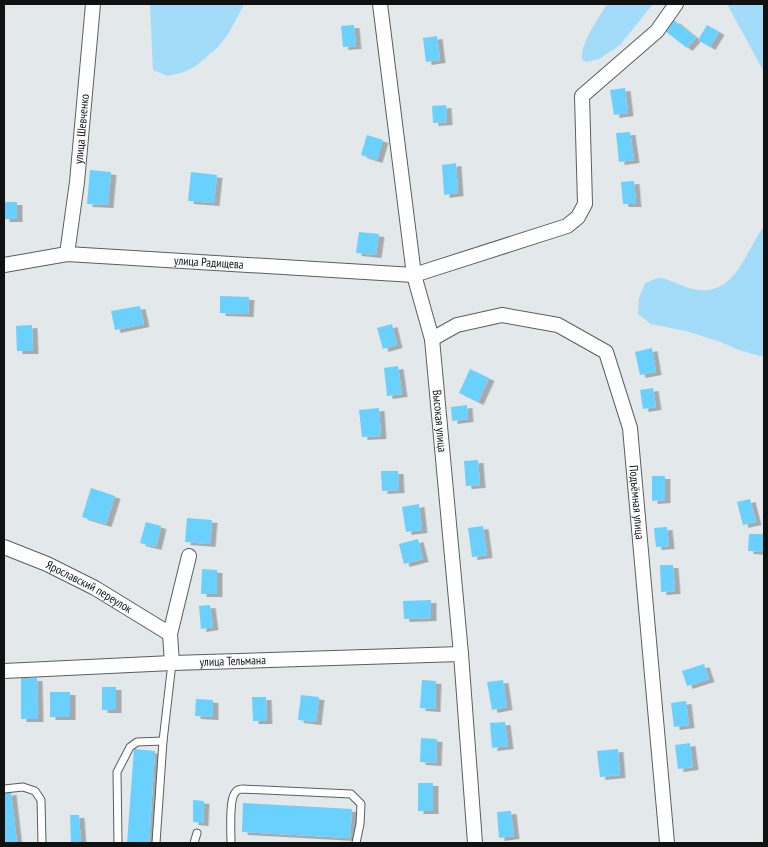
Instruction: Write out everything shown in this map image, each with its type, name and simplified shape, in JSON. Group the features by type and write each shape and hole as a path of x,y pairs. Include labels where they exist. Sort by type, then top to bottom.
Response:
{"street":[{"name":"улица Шевченко","path":"67,254 77,182 93,4"},
{"name":"Высокая улица","path":"380,4 414,275 432,339 461,654 475,843"},
{"path":"414,275 568,226 578,217 585,204 582,96 657,31 676,4"},
{"name":"улица Радищева","path":"4,265 67,254 414,275"},
{"name":"Подъёмная улица","path":"432,339 457,325 502,315 558,325 606,352 630,428 667,843"},
{"name":"Ярославский переулок","path":"4,547 47,564 96,588 170,634"},
{"path":"172,663 170,634 189,556"},
{"name":"улица Тельмана","path":"4,671 172,663 461,654"}],"lane":[{"path":"156,843 163,741 172,663"},
{"path":"118,843 117,772 130,747 137,742 163,741"},
{"path":"4,789 23,787 36,791 41,800 42,843"},
{"path":"232,843 232,799 235,792 242,789 351,794 361,804 360,824 356,843"},
{"path":"194,843 197,833"}],"shaded area":[{"path":"150,4 244,4 229,33 218,47 196,66 184,72 168,76 153,70"},
{"path":"607,4 653,4 620,45 599,59 586,62 582,59 584,45"},
{"path":"727,4 764,4 764,72"},
{"path":"764,226 764,356 739,350 686,331 651,324 638,314 639,298 645,283 654,279 663,278 689,288 704,290 717,288 736,272"}],"building":[{"path":"674,20 696,38 687,48 665,31"},
{"path":"354,25 356,46 343,47 341,26"},
{"path":"707,25 719,32 710,47 698,40"},
{"path":"437,36 440,60 426,62 423,38"},
{"path":"625,88 628,113 614,115 610,90"},
{"path":"446,105 447,122 433,123 432,106"},
{"path":"630,132 634,160 619,162 616,133"},
{"path":"367,135 383,140 377,160 361,155"},
{"path":"456,163 458,193 444,195 442,165"},
{"path":"90,170 111,172 108,205 87,204"},
{"path":"191,172 217,175 214,203 188,201"},
{"path":"634,181 636,204 623,204 621,182"},
{"path":"4,202 17,202 17,219 4,219"},
{"path":"359,232 379,234 376,255 356,253"},
{"path":"220,296 249,297 248,314 220,313"},
{"path":"140,306 144,324 115,330 111,311"},
{"path":"392,324 397,345 383,349 377,328"},
{"path":"32,325 33,351 17,351 16,326"},
{"path":"652,348 656,372 640,375 635,352"},
{"path":"398,366 402,394 387,396 384,368"},
{"path":"470,369 489,378 478,402 459,393"},
{"path":"653,388 656,407 643,409 640,390"},
{"path":"467,405 468,419 452,421 451,407"},
{"path":"379,408 381,436 362,437 359,410"},
{"path":"478,460 480,485 466,486 464,461"},
{"path":"381,471 398,471 399,490 382,491"},
{"path":"652,476 665,476 665,500 652,501"},
{"path":"91,488 115,496 106,524 82,517"},
{"path":"750,499 756,522 743,525 737,502"},
{"path":"419,504 422,530 406,532 402,507"},
{"path":"187,518 212,520 210,544 185,542"},
{"path":"146,522 161,526 156,547 140,543"},
{"path":"483,526 487,555 472,557 468,528"},
{"path":"667,527 669,546 656,547 654,528"},
{"path":"749,534 764,534 764,552 748,551"},
{"path":"418,539 423,559 404,564 399,544"},
{"path":"660,565 673,565 675,591 661,592"},
{"path":"202,569 217,570 217,594 201,594"},
{"path":"431,600 431,618 404,619 403,601"},
{"path":"210,605 213,627 201,629 199,606"},
{"path":"704,664 709,679 687,686 682,671"},
{"path":"21,678 37,678 38,719 21,719"},
{"path":"422,680 436,681 435,709 420,708"},
{"path":"503,680 507,707 492,710 487,682"},
{"path":"102,687 116,687 116,710 102,710"},
{"path":"50,692 70,692 70,717 50,717"},
{"path":"301,695 319,697 316,722 298,720"},
{"path":"252,697 266,697 267,721 253,721"},
{"path":"196,699 213,700 213,717 195,716"},
{"path":"686,701 689,725 674,727 671,703"},
{"path":"505,722 508,746 492,748 490,723"},
{"path":"421,738 437,739 436,763 420,762"},
{"path":"690,743 693,767 678,769 675,745"},
{"path":"134,749 155,751 149,843 127,843"},
{"path":"618,749 620,775 600,777 597,751"},
{"path":"418,783 433,783 433,811 418,811"},
{"path":"11,792 17,843 4,843 4,793"},
{"path":"193,800 204,801 203,823 193,822"},
{"path":"243,803 352,809 350,838 242,832"},
{"path":"511,811 514,836 499,838 497,812"},
{"path":"70,815 79,815 81,843 71,843"}]}
